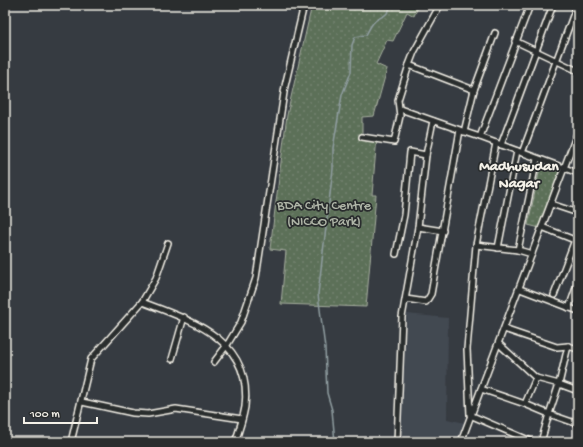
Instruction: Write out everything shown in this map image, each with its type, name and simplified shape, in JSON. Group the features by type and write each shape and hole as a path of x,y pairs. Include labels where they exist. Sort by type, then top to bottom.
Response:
{"street":[{"path":"214,362 227,345 241,322 258,272 285,86 304,5"},
{"path":"362,137 394,142 400,116 398,100 409,65 414,52 440,5"},
{"path":"480,137 530,5"},
{"path":"501,145 554,5"},
{"path":"498,248 520,152 577,5"},
{"path":"406,300 426,302 430,298 462,131 474,90 495,33"},
{"path":"515,42 578,71"},
{"path":"409,65 474,90"},
{"path":"400,109 578,173"},
{"path":"397,442 402,317 418,227 426,155 433,120"},
{"path":"461,442 470,415 520,289 578,130"},
{"path":"470,415 467,349 476,245 496,143"},
{"path":"396,254 404,215 410,152 426,155"},
{"path":"518,250 537,159"},
{"path":"551,204 578,213"},
{"path":"418,227 443,231"},
{"path":"542,227 576,241 554,295"},
{"path":"71,442 82,402 91,359 142,302 156,278 168,243"},
{"path":"476,245 518,250 532,254"},
{"path":"569,308 578,282"},
{"path":"520,289 578,311"},
{"path":"142,302 184,317 202,326 227,345 234,354 245,383 245,407 235,442"},
{"path":"172,359 184,317"},
{"path":"504,329 557,347 568,346 578,349"},
{"path":"499,344 536,378 578,391"},
{"path":"541,442 559,384 568,346"},
{"path":"525,404 536,378"},
{"path":"481,389 578,424"},
{"path":"82,402 133,413 148,414 176,409 242,419"},
{"path":"470,415 533,442"}],"shaded area":[{"path":"407,314 448,318 447,419 465,423 458,442 400,442"}],"green space":[{"name":"BDA City Centre (NICCO Park)","path":"312,5 419,5 414,16 407,12 393,41 387,40 376,64 387,69 374,116 362,117 362,135 377,137 372,195 376,195 366,307 281,304 286,251 270,249 287,115"},
{"path":"541,163 561,170 540,228 528,225"}],"waterway":[{"path":"335,442 332,410 327,393 325,348 318,294 333,169 333,148 342,95 351,72 352,45 355,37 366,35 373,23 385,15 391,5"}],"district":[{"name":"Madhusudan Nagar","path":"519,176"}]}
